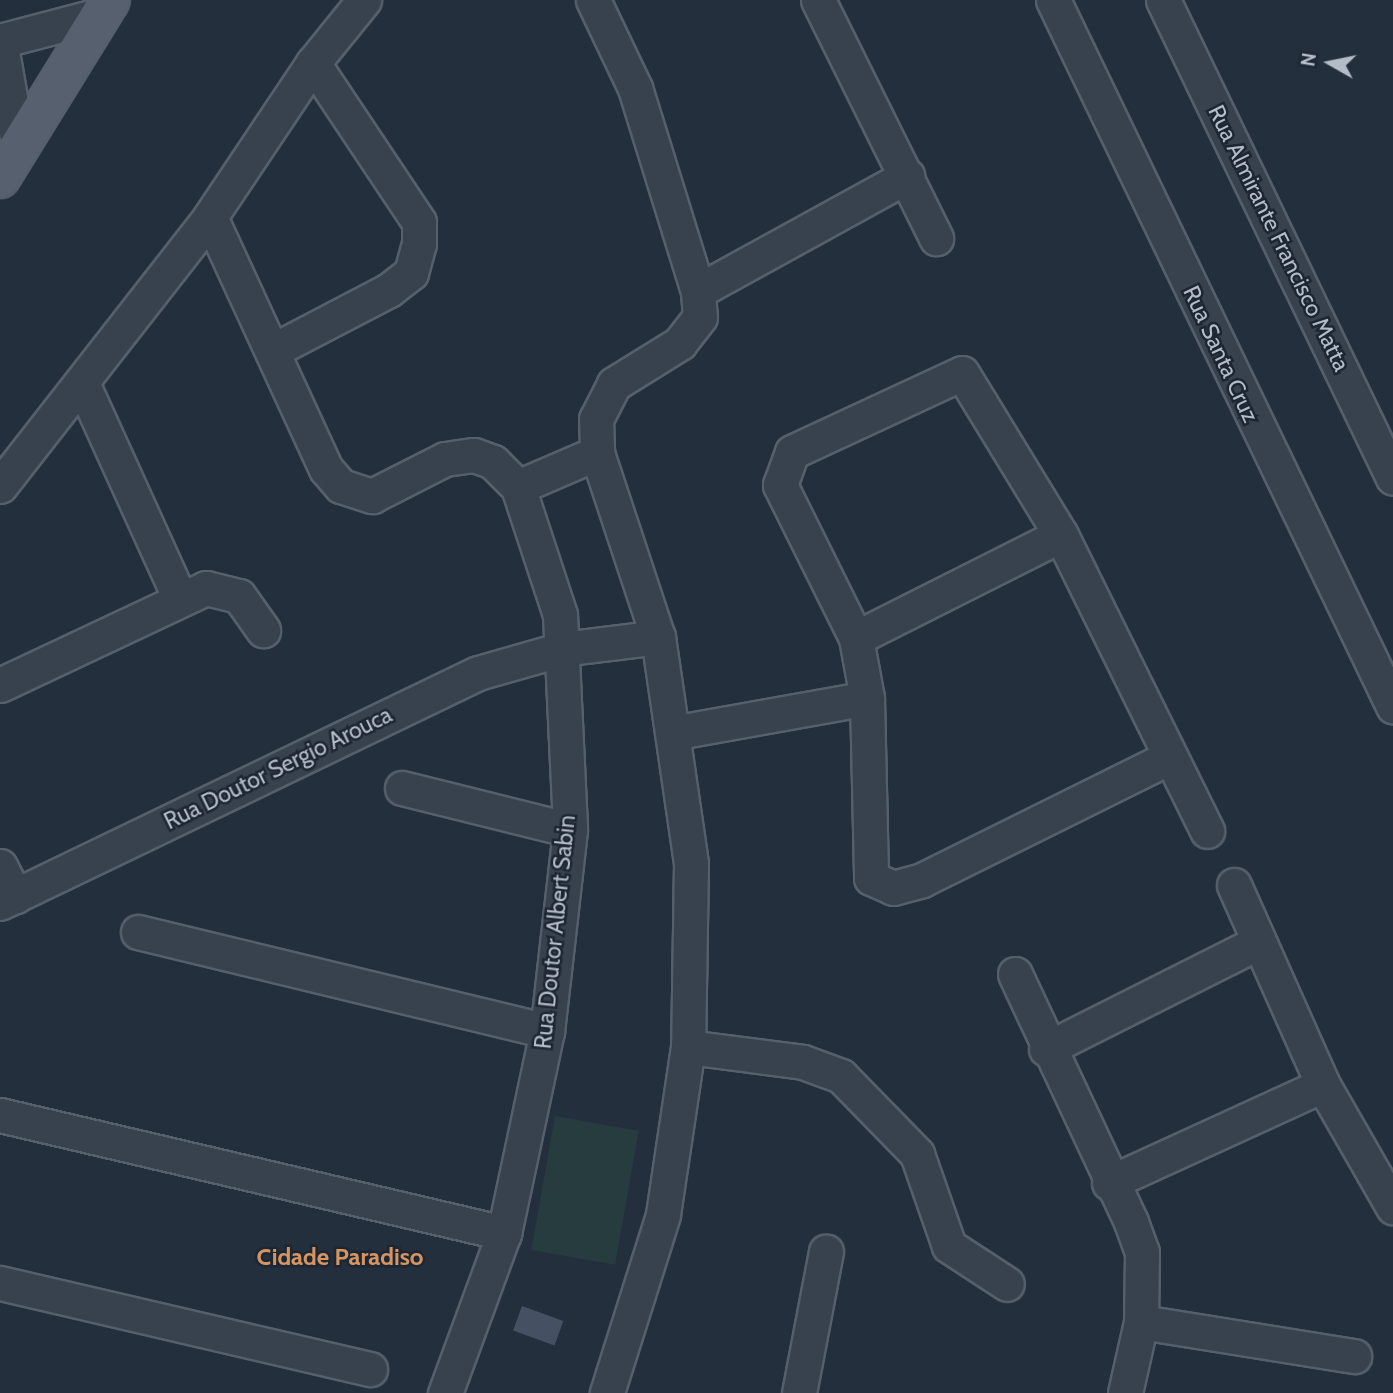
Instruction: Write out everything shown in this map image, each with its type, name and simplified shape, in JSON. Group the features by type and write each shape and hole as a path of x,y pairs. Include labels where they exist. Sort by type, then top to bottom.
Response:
{"main road":[{"path":"10,164 106,7"}],"street":[{"path":"0,486 83,385 210,217 313,63 364,0"},
{"path":"593,0 635,88 698,291 696,326 680,343 614,384 600,403 597,453 658,637 677,732 691,863 688,1047 663,1215 607,1393"},
{"path":"818,0 936,238"},
{"name":"Rua Santa Cruz","path":"1053,0 1393,706"},
{"name":"Rua Almirante Francisco Matta","path":"1163,0 1393,478"},
{"path":"10,164 0,41 106,7"},
{"path":"274,350 389,290 411,273 419,244 419,222 313,63"},
{"path":"698,291 907,176"},
{"path":"210,217 274,350 326,469 341,486 372,496 445,459 474,455 494,462 518,487 597,453"},
{"path":"1168,758 922,880 880,886 872,878 866,698 856,638 780,485 792,452 962,373 1061,535 1168,758 1207,831"},
{"path":"83,385 180,599"},
{"name":"Rua Doutor Albert Sabin","path":"445,1393 504,1233 547,1031 570,830 562,649 553,590 518,487"},
{"path":"856,638 1061,535"},
{"path":"0,685 206,588 227,590 263,630"},
{"path":"562,649 658,637"},
{"name":"Rua Doutor Sergio Arouca","path":"7,900 478,673 562,649"},
{"path":"677,732 866,698"},
{"path":"402,788 570,830"},
{"path":"0,866 7,900"},
{"path":"1234,885 1255,944 1324,1085 1393,1207"},
{"path":"138,932 547,1031"},
{"path":"1046,1049 1255,944"},
{"path":"1015,974 1046,1049 1142,1252 1141,1322 1125,1393"},
{"path":"688,1047 803,1062 841,1076 917,1154 949,1246 1007,1284"},
{"path":"1109,1183 1324,1085"},
{"path":"0,1115 504,1233"},
{"path":"799,1393 826,1252"},
{"path":"0,1283 370,1369"},
{"path":"1141,1322 1354,1356"}],"green space":[{"path":"555,1116 639,1131 615,1265 531,1250"}],"building":[{"path":"522,1306 563,1321 554,1345 513,1330"}],"district":[{"name":"Cidade Paradiso","path":"340,1257"}]}
